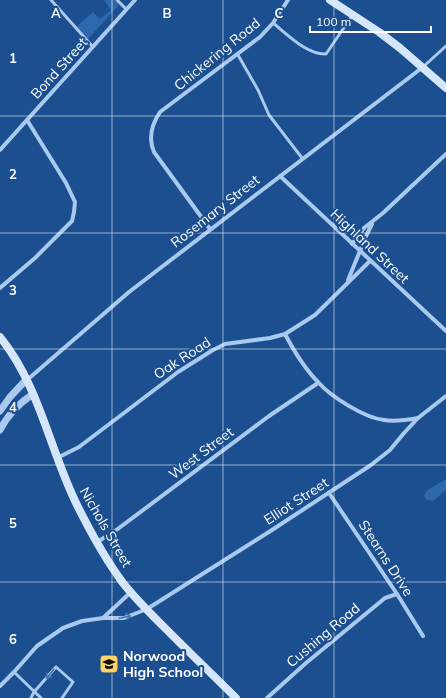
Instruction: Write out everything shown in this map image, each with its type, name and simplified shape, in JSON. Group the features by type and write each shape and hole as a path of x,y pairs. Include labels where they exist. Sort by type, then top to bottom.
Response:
{"main road":[{"path":"330,0 379,32 423,67 446,88"},
{"name":"Nichols Street","path":"0,337 12,353 33,394 70,492 97,542 116,572 131,592 147,609 236,698"}],"street":[{"name":"Bond Street","path":"1,146 27,120 135,0"},
{"name":"Chickering Road","path":"210,229 154,152 151,145 151,137 155,120 160,112 260,37 273,23 288,0"},
{"name":"Rosemary Street","path":"26,380 123,296 423,67"},
{"path":"0,288 35,258 72,221 74,212 75,202 66,183 27,120"},
{"path":"352,244 364,228 374,221 446,154"},
{"name":"Highland Street","path":"280,176 446,331"},
{"name":"Oak Road","path":"346,284 374,221"},
{"name":"Oak Road","path":"57,458 79,447 178,372 213,350 225,344 270,338 285,334 315,315 370,261"},
{"path":"285,334 292,349 318,383 352,408 382,420 396,421 418,418"},
{"path":"0,411 10,397 26,380"},
{"name":"West Street","path":"97,542 115,531 269,416 318,383"},
{"path":"0,430 12,411 33,394"},
{"name":"Elliot Street","path":"0,686 37,646 54,634 72,624 82,621 103,618 124,618 147,609 371,465 390,450 418,418 446,396"},
{"name":"Stearns Drive","path":"329,492 423,636"},
{"path":"103,618 131,592"},
{"name":"Cushing Road","path":"267,698 306,663 385,598 397,594"}],"lane":[{"path":"51,0 93,47"},
{"path":"117,0 126,9"},
{"path":"273,23 308,50 318,54 326,54 353,15"},
{"path":"423,67 446,46"},
{"path":"238,55 258,90 269,115 302,158"},
{"path":"31,698 34,692 56,667 73,682 62,698"},
{"path":"14,672 41,698"}],"shaded area":[{"path":"104,0 114,0 119,5 88,39 76,27 93,12 100,19 111,10"},
{"path":"446,479 446,490 433,501 427,500 424,496 426,491"}],"place":[{"name":"Norwood High School","path":"109,664"}]}
